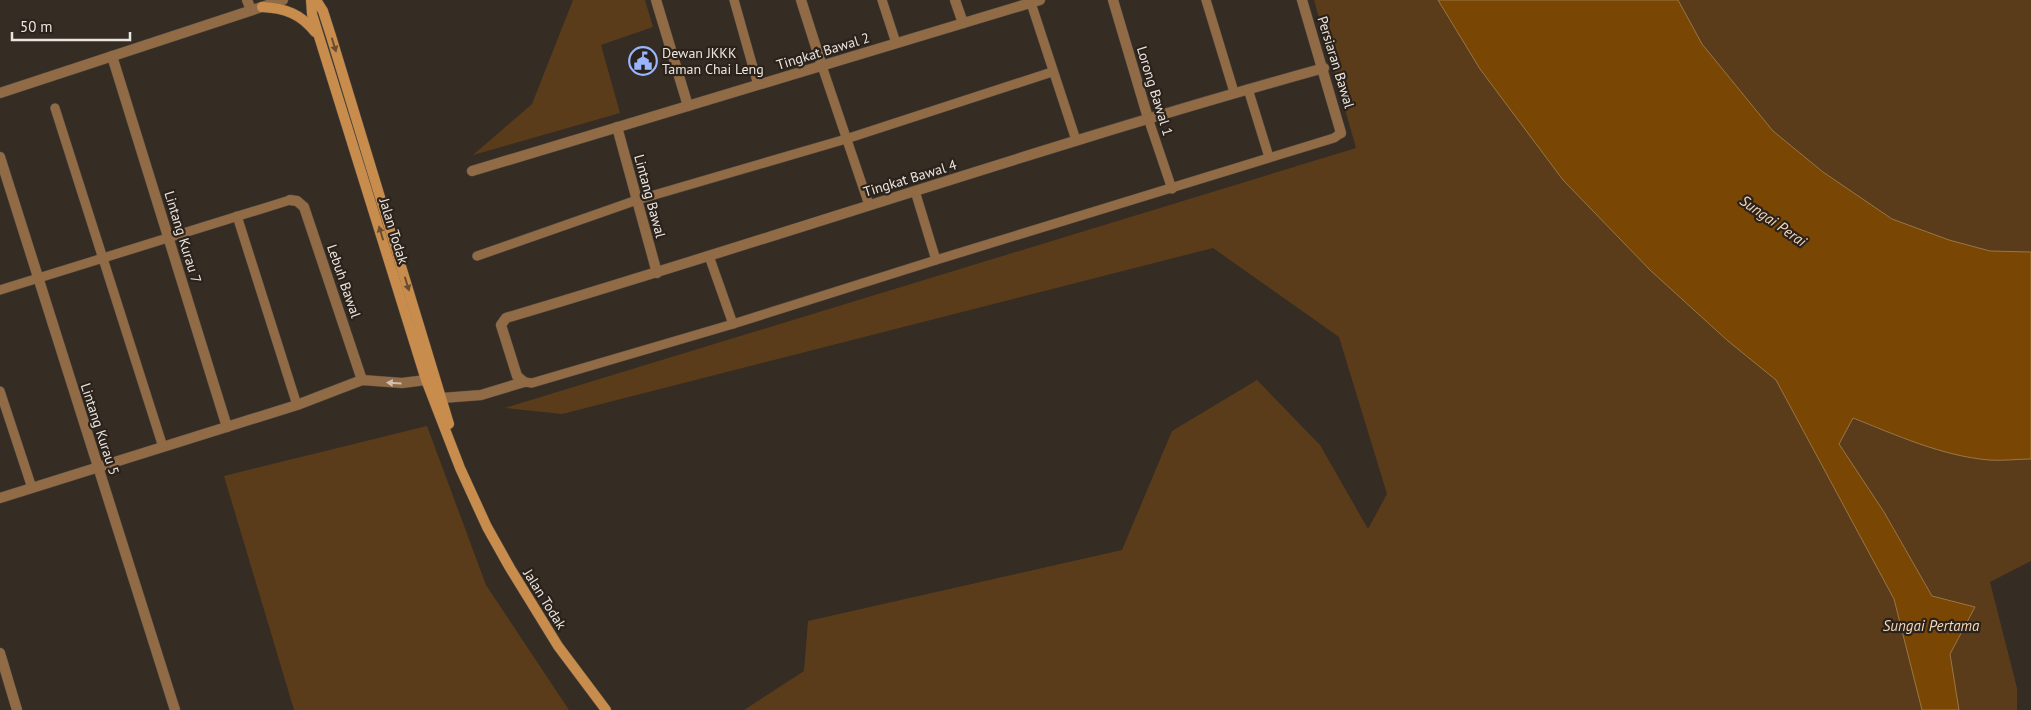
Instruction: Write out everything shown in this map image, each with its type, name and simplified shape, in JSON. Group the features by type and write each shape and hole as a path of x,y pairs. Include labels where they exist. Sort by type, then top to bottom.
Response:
{"main road":[{"name":"Jalan Todak","path":"311,0 312,14 426,380 460,468 487,528 510,568 558,646 606,710"},
{"name":"Jalan Todak","path":"316,0 323,11 331,36 442,398 460,468"},
{"path":"265,3 299,15 308,23 320,39"}],"street":[{"path":"247,0 251,10"},
{"path":"0,93 251,10 265,3 283,0"},
{"path":"656,0 688,106"},
{"path":"801,0 822,66"},
{"path":"955,0 963,23"},
{"name":"Lorong Bawal 1","path":"1113,0 1148,118"},
{"name":"Persiaran Bawal","path":"1302,0 1342,133"},
{"name":"Tingkat Bawal 2","path":"472,171 1033,1"},
{"name":"Lintang Kurau 7","path":"112,56 227,427"},
{"name":"Tingkat Bawal 4","path":"524,382 518,376 501,325 506,318 657,273 1076,140 1234,92 1324,68"},
{"name":"Lintang Bawal","path":"617,127 657,273"},
{"name":"Lintang Kurau 5","path":"0,157 175,710"},
{"name":"Lebuh Bawal","path":"290,200 297,201 304,208 362,380"},
{"path":"0,498 297,405 362,380 402,383 426,380"},
{"path":"442,398 481,395 524,382"},
{"path":"0,653 17,710"}],"lane":[{"path":"734,0 758,85"},
{"path":"882,0 896,43"},
{"path":"1206,0 1234,92"},
{"path":"1033,1 1052,72 1076,140"},
{"path":"822,66 869,205"},
{"path":"477,256 637,200 846,139 1052,72"},
{"path":"1248,89 1269,157"},
{"path":"55,108 163,447"},
{"name":"Lorong Bawal 1","path":"1148,118 1172,189"},
{"path":"524,382 532,383 733,324 936,260 1172,189 1334,138 1342,133"},
{"path":"915,191 936,260"},
{"path":"0,290 290,200"},
{"path":"237,216 297,405"},
{"path":"709,256 733,324"},
{"path":"0,391 32,488"}],"shaded area":[{"path":"573,0 645,0 653,27 601,45 620,113 473,155 532,104"},
{"path":"1314,0 1438,0 1480,69 1563,180 1650,270 1728,341 1776,380 1894,599 1922,710 744,710 804,671 808,621 1122,550 1172,431 1257,380 1320,445 1368,529 1387,494 1339,337 1213,248 562,414 505,408 1356,148"},
{"path":"1678,0 2031,0 2031,252 1990,251 1949,240 1892,219 1823,172 1773,131 1702,44"},
{"path":"1852,418 1907,440 1988,460 2031,459 2031,561 1990,582 2017,688 2017,710 1959,710 1950,654 1975,607 1932,596 1884,512 1839,444"},
{"path":"427,426 486,585 569,710 294,710 224,476"}],"water":[{"path":"1438,0 1678,0 1702,44 1773,131 1823,172 1892,219 1949,240 1990,251 2031,252 2031,459 1989,460 1971,458 1919,444 1853,418 1839,444 1884,512 1932,596 1975,607 1950,654 1959,710 1922,710 1894,599 1776,380 1728,341 1650,270 1563,180 1480,69"}],"place":[{"name":"Dewan JKKK Taman Chai Leng","path":"643,61"}],"water label":[{"name":"Sungai Perai","path":"1773,221"},
{"name":"Sungai Pertama","path":"1931,626"}]}
